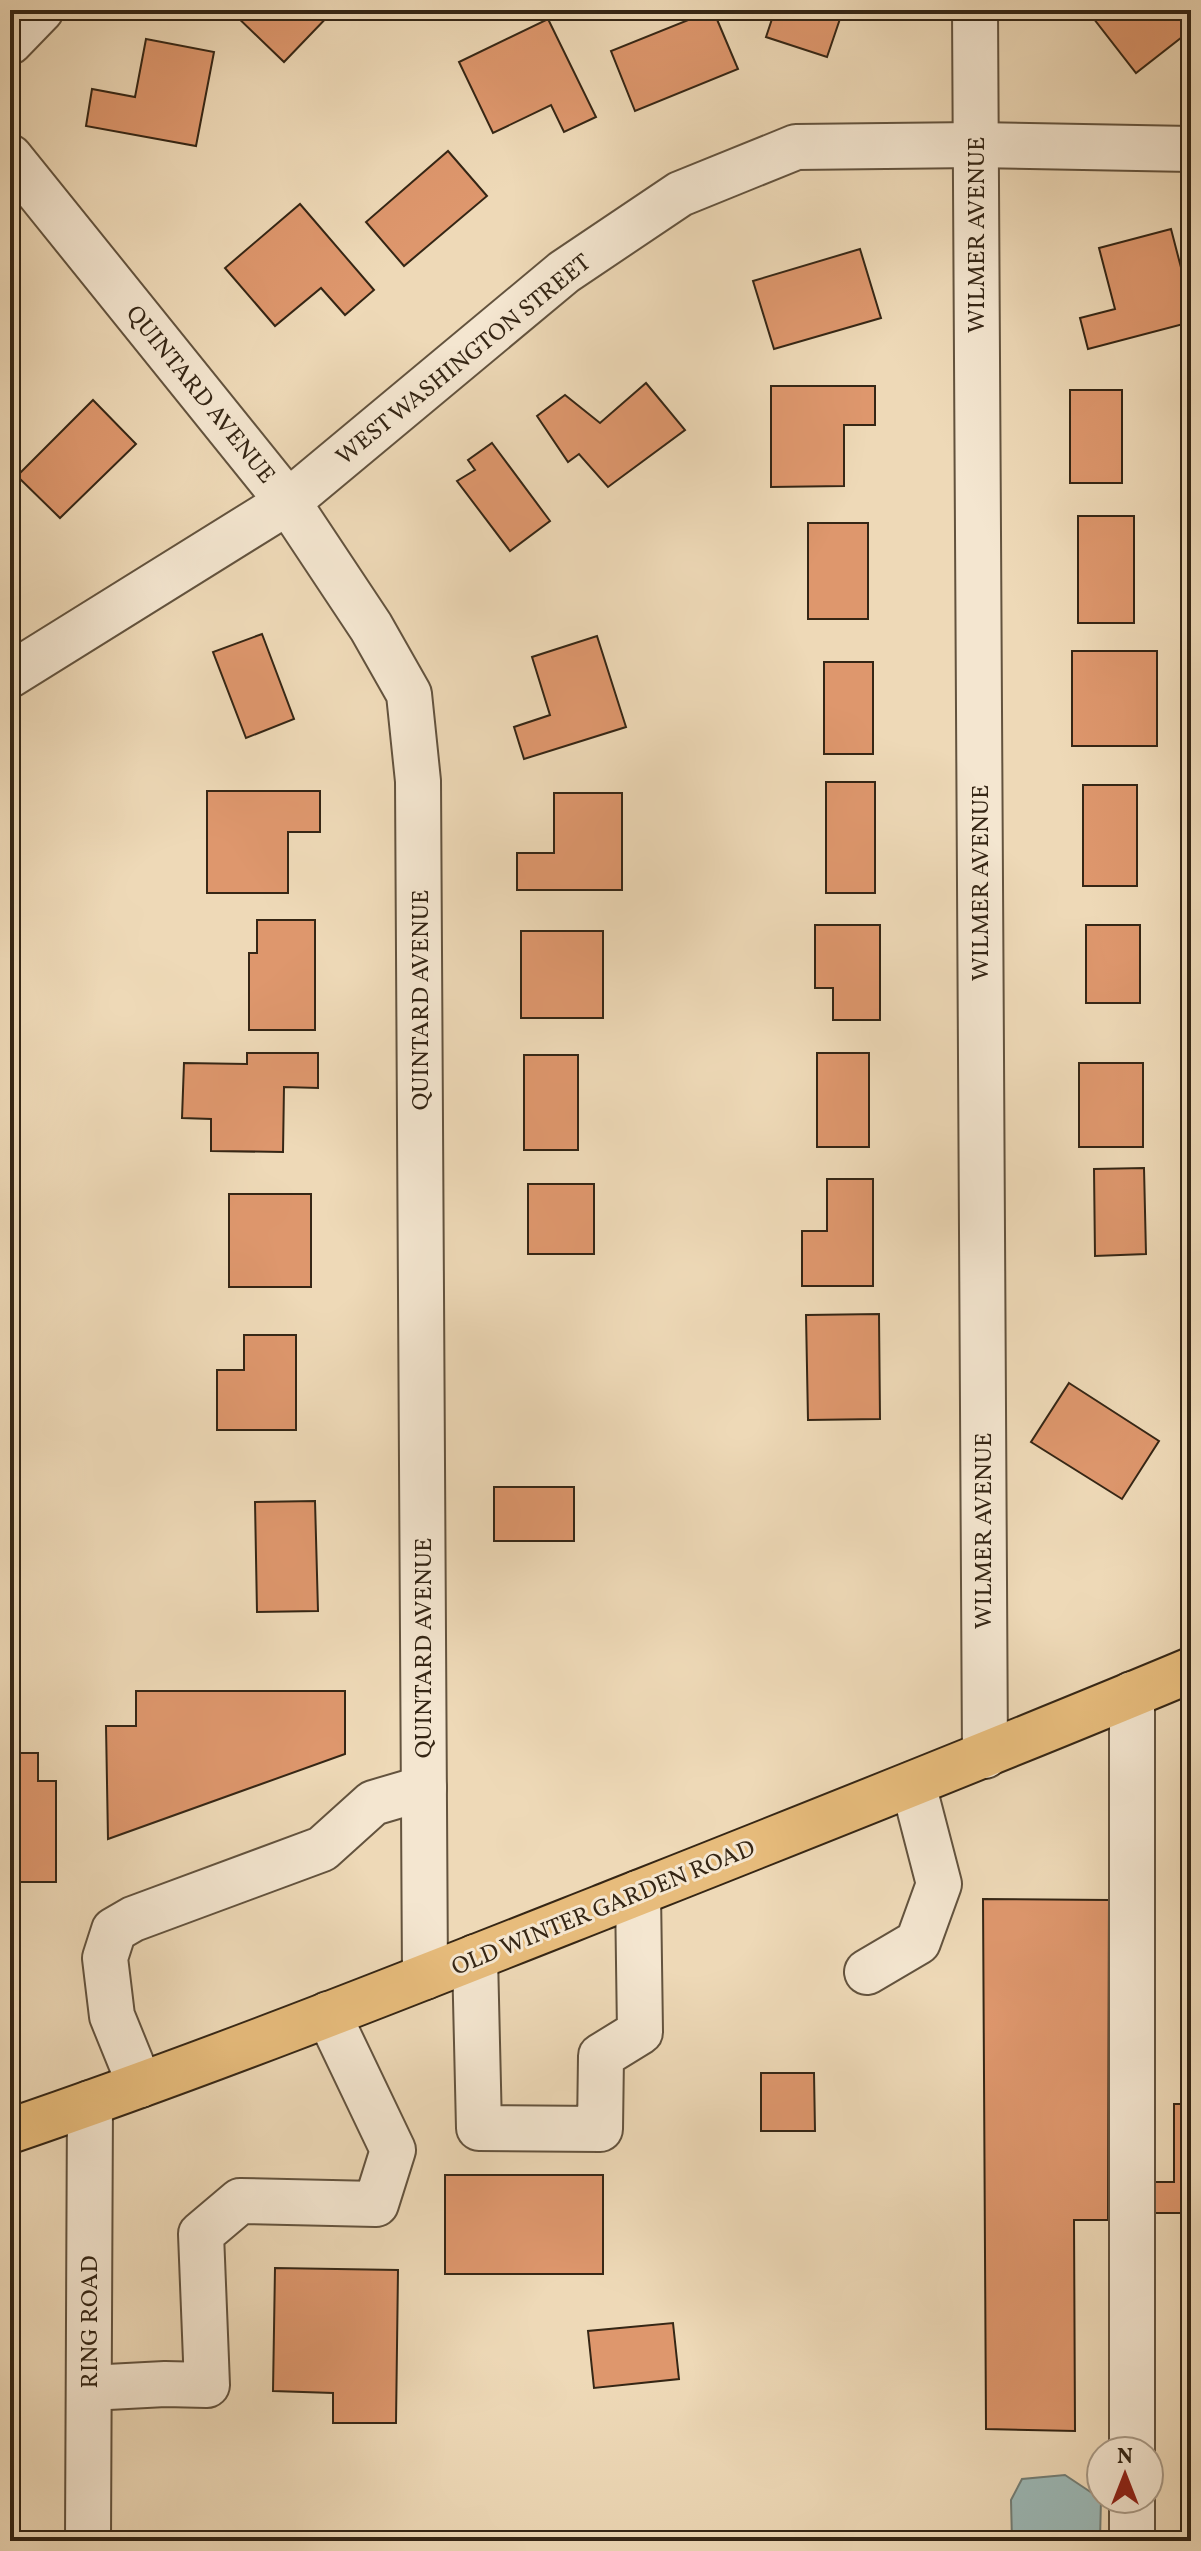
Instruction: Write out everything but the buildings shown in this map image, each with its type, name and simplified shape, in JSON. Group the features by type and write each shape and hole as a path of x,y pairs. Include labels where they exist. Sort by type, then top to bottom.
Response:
{"main road":[{"name":"OLD WINTER GARDEN ROAD","path":"11,2129 140,2085 425,1977 985,1756 1191,1670"}],"street":[{"path":"10,42 41,10"},
{"name":"WILMER AVENUE","path":"975,10 985,1756"},
{"name":"WEST WASHINGTON STREET","path":"10,675 288,502 564,272 680,194 796,147 975,145 1191,149"},
{"name":"QUINTARD AVENUE","path":"10,157 288,502 371,627 409,694 418,781 425,1977"},
{"path":"1132,1694 1132,2435"},
{"path":"867,1972 918,1942 939,1884 913,1784"},
{"path":"140,2085 112,2016 105,1958 114,1930 133,1919 322,1849 373,1803 424,1788"},
{"path":"475,1957 479,2128 600,2129 601,2056 640,2032 638,1893"},
{"path":"89,2388 207,2385 201,2234 240,2201 376,2204 393,2150 328,2014"},
{"name":"RING ROAD","path":"88,2541 90,2103"},
{"path":"1132,2515 1132,2541"}],"water":[{"path":"1065,2475 1085,2488 1085,2515 1101,2515 1100,2541 1012,2541 1011,2500 1022,2479"}]}
